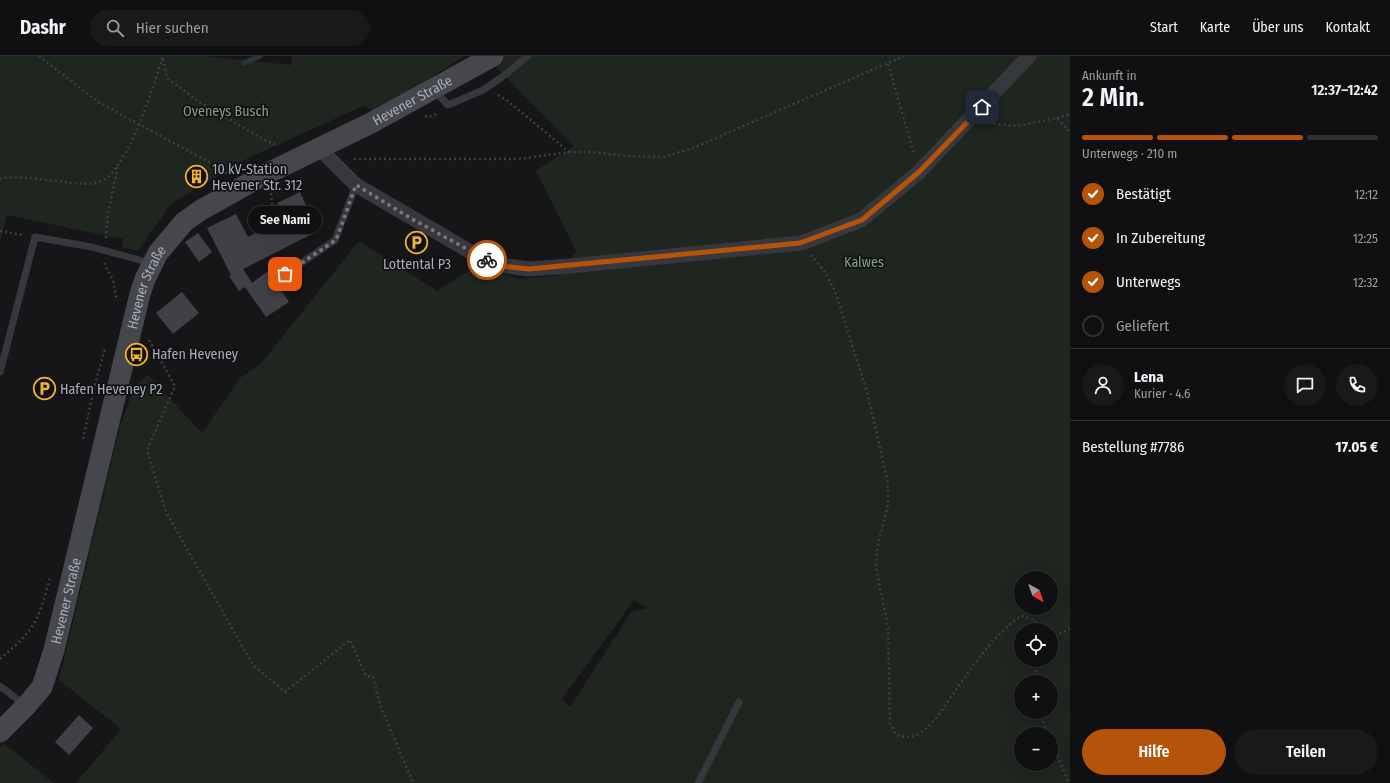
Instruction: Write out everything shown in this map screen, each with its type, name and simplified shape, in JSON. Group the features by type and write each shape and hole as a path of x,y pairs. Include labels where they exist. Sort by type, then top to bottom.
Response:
{"street":[{"name":"Hevener Straße","path":"0,732 26,706 42,687 54,650 140,294 158,253 184,222 200,210 244,185 300,157 325,154 493,56"},
{"path":"325,154 356,185 470,252 500,266 529,269 570,266 800,243 862,220 919,172 1029,56"}],"lane":[{"path":"434,90 448,105 483,90 528,56"},
{"path":"285,274 336,240 356,185"},
{"path":"0,372 35,237 104,250 152,264"},
{"path":"0,686 26,706"},
{"path":"698,783 739,702"}],"path":[{"path":"39,56 98,102 207,161 244,185"},
{"path":"325,154 518,159 569,152 664,157 693,148 794,102 888,64 904,56"},
{"path":"0,179 35,179 87,184 107,178 118,165 139,124 163,57"},
{"path":"163,57 167,78 199,102 275,145 295,149 300,157"},
{"path":"888,64 919,172"},
{"path":"483,90 498,95 508,101 569,152"},
{"path":"982,107 995,124 1018,126 1070,114"},
{"path":"1058,118 1070,132"},
{"path":"116,305 117,298 113,280 103,261 108,214 118,165"},
{"path":"0,231 35,237"},
{"path":"800,243 826,272 835,291 868,395 888,483 888,505 877,549 876,568 888,627 890,723 896,735 906,738 919,734 934,720 987,647 1009,625 1021,616 1035,620 1036,623"},
{"path":"130,332 146,334 175,386 146,450 166,512 253,665 285,692 350,640 366,676 373,677 380,705 412,783"},
{"path":"83,441 95,384 106,348"},
{"path":"0,659 24,637 32,627 38,614 52,571"},
{"path":"1058,635 1070,628"},
{"path":"1058,758 1069,783"}],"green space":[{"name":"Oveneys Busch","path":"0,56 203,56 291,65 292,56 464,56 378,112 363,106 238,163 171,204 138,251 121,247 123,239 7,215 0,243"},
{"name":"Kalwes","path":"501,56 1070,56 1070,783 76,783 121,729 59,680 119,430 134,387 148,375 202,433 240,378 263,361 359,241 437,291 479,264 518,279 560,275 576,251 536,171 574,146 493,64","holes":["634,600 647,608 631,612 570,707 562,699"]},
{"path":"4,744 54,783 0,783 0,747"}],"building":[{"name":"10 kV-Station Hevener Str. 312","path":"197,171 201,176 194,182 190,178"},
{"path":"300,192 318,231 243,269 252,283 268,271 289,302 266,317 245,287 239,291 229,276 231,275 207,228 236,214 248,237 284,218 277,203"},
{"path":"198,233 212,252 199,262 185,242"},
{"path":"182,292 199,313 173,334 156,313"},
{"path":"79,715 93,728 69,755 55,742"}],"waterway":[{"path":"244,63 260,56"}],"way so far":[{"path":"285,274 336,240 356,185 412,219 487,260"}],"place":[{"name":"10 kV-Station Hevener Str. 312","path":"196,177"},
{"name":"Lottental P3","path":"417,242"},
{"name":"See Nami","path":"285,274"},
{"name":"Hafen Heveney","path":"137,354"},
{"name":"Hafen Heveney P2","path":"44,389"}],"route":[{"path":"487,260 500,266 529,269 688,255 800,243 862,220 919,172 982,107"}]}
